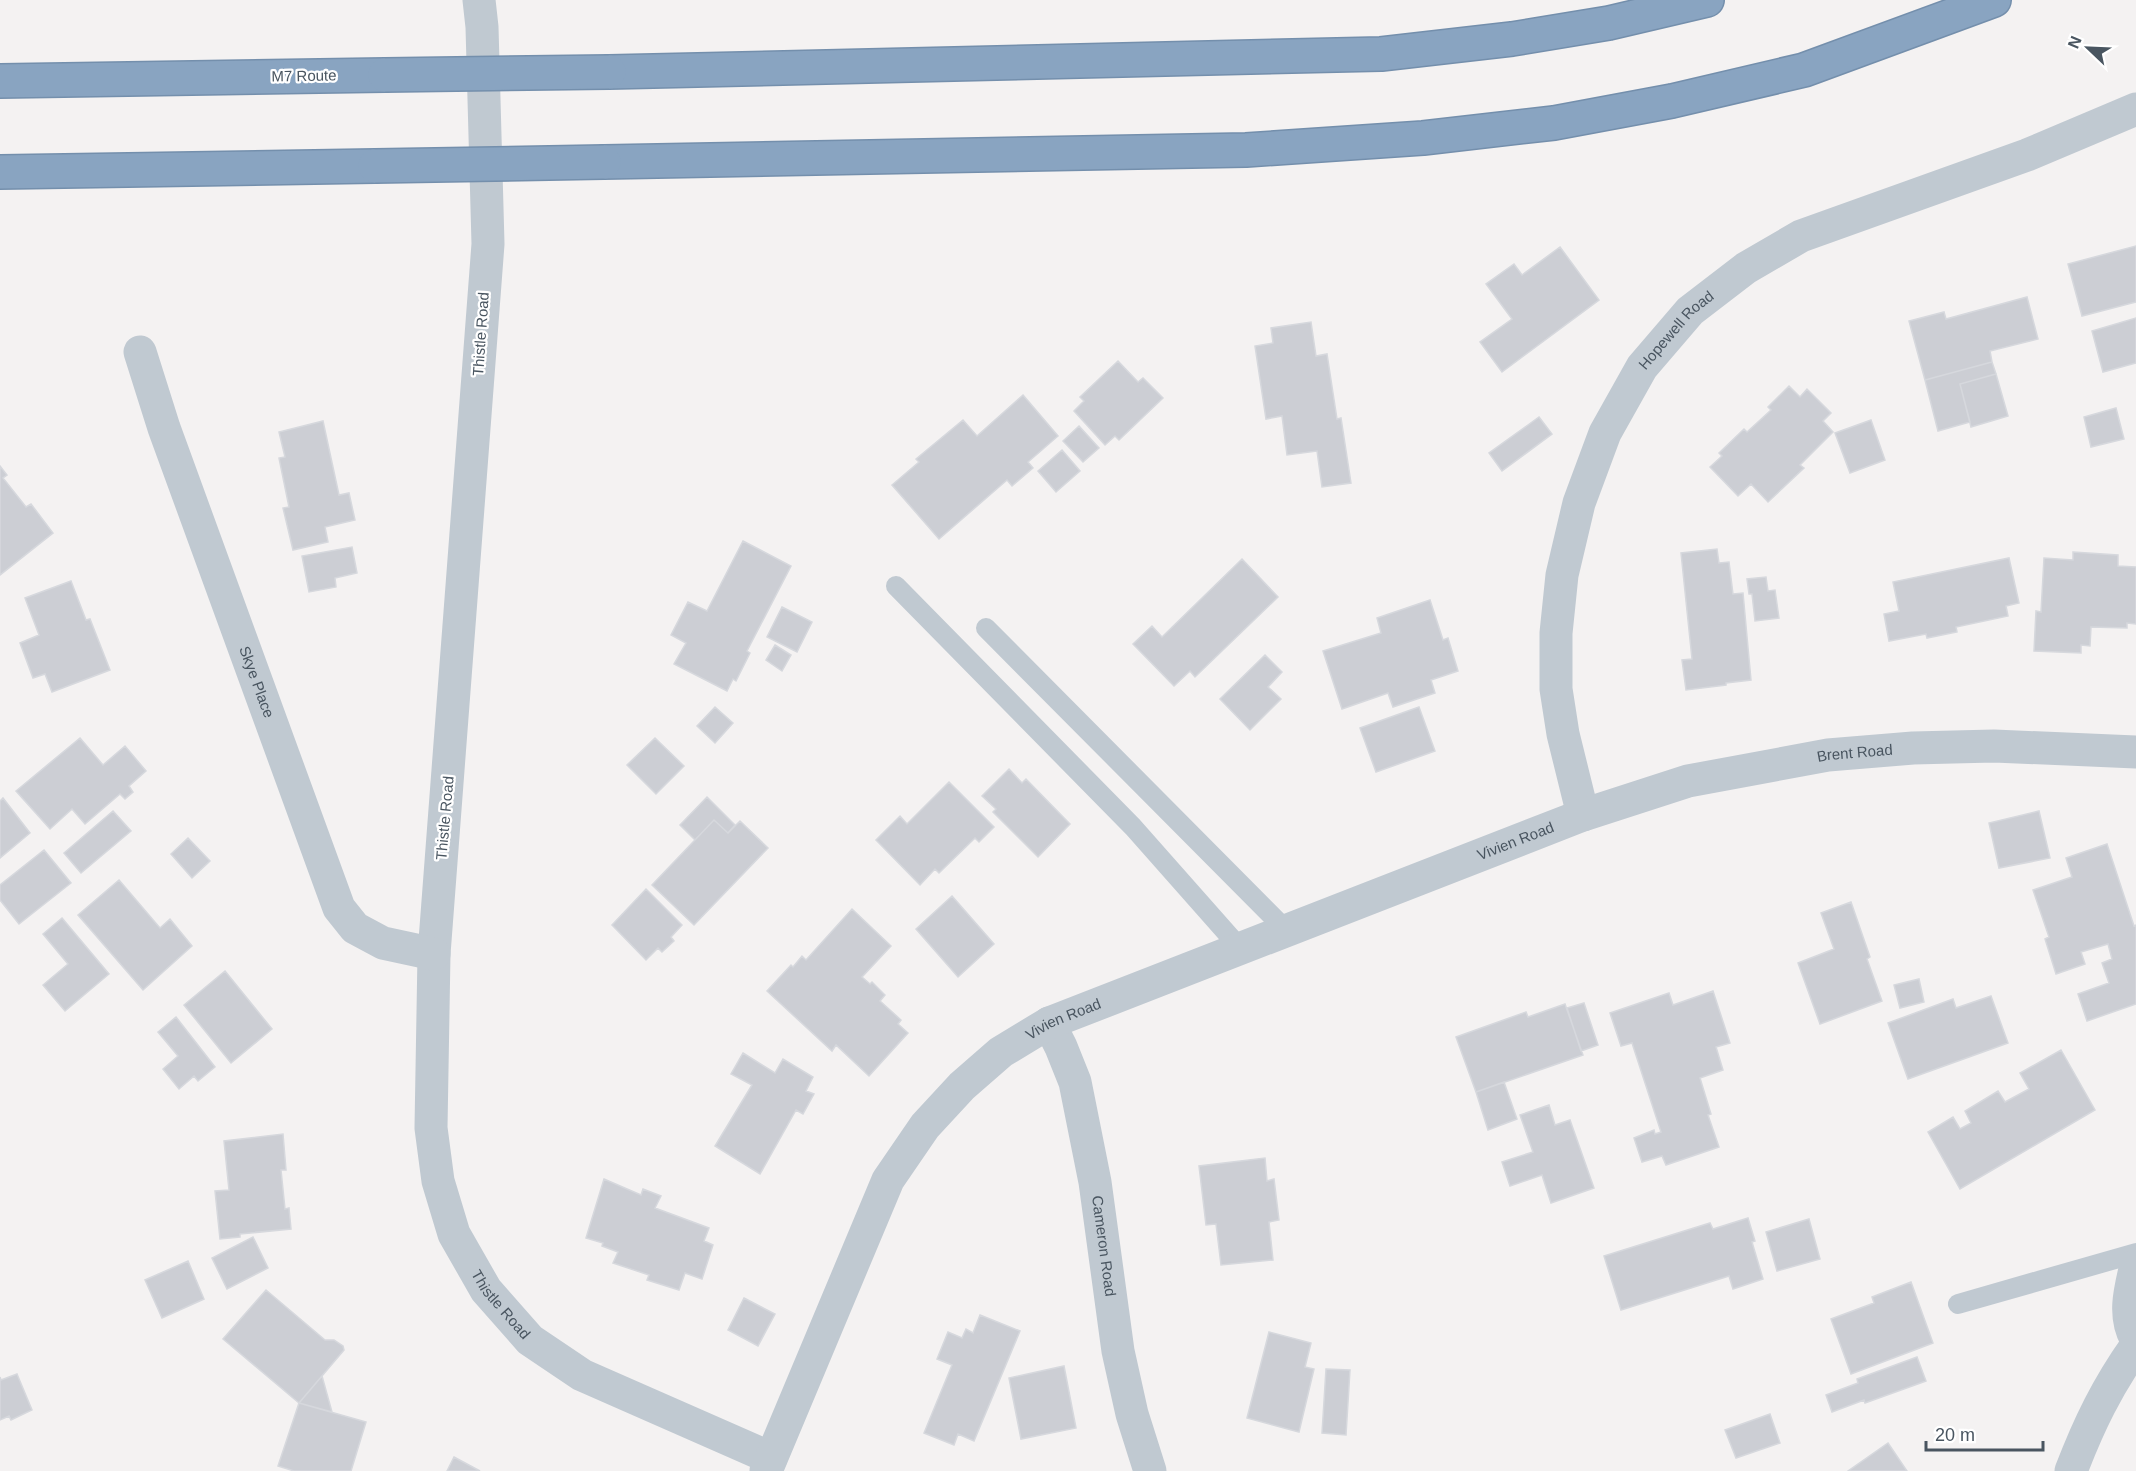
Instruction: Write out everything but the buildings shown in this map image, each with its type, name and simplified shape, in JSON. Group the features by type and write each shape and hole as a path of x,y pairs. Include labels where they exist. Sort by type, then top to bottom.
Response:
{"highway":[{"name":"M7 Route","path":"0,81 609,72 1381,54 1512,39 1598,25 1707,0"},
{"path":"0,172 1246,150 1423,138 1532,125 1672,101 1804,70 1994,0"}],"street":[{"name":"Thistle Road","path":"479,0 483,27 488,244 434,954 431,1128 438,1180 454,1234 486,1290 530,1341 582,1375 769,1465"},
{"name":"Hopewell Road","path":"1583,815 1563,734 1556,689 1556,633 1562,575 1579,503 1605,433 1642,367 1690,311 1746,268 1801,236 2027,154 2136,110"},
{"name":"Skye Place","path":"140,352 164,428 339,908 355,928 383,943 434,954"},
{"name":"Brent Road","path":"1583,815 1688,781 1828,755 1913,748 1994,746 2136,752"},
{"name":"Vivien Road","path":"769,1465 888,1179 924,1126 962,1086 1001,1052 1049,1023 1583,815"},
{"name":"Cameron Road","path":"1049,1023 1076,1082 1095,1182 1118,1351 1132,1414 1150,1471"},
{"path":"2136,1265 2128,1300 2130,1328 2136,1340"},
{"path":"2071,1471 2087,1427 2114,1377 2136,1346"}],"lane":[{"path":"896,586 1132,827 1240,948"},
{"path":"986,628 1286,930"},
{"path":"1959,1304 2136,1253"}]}
